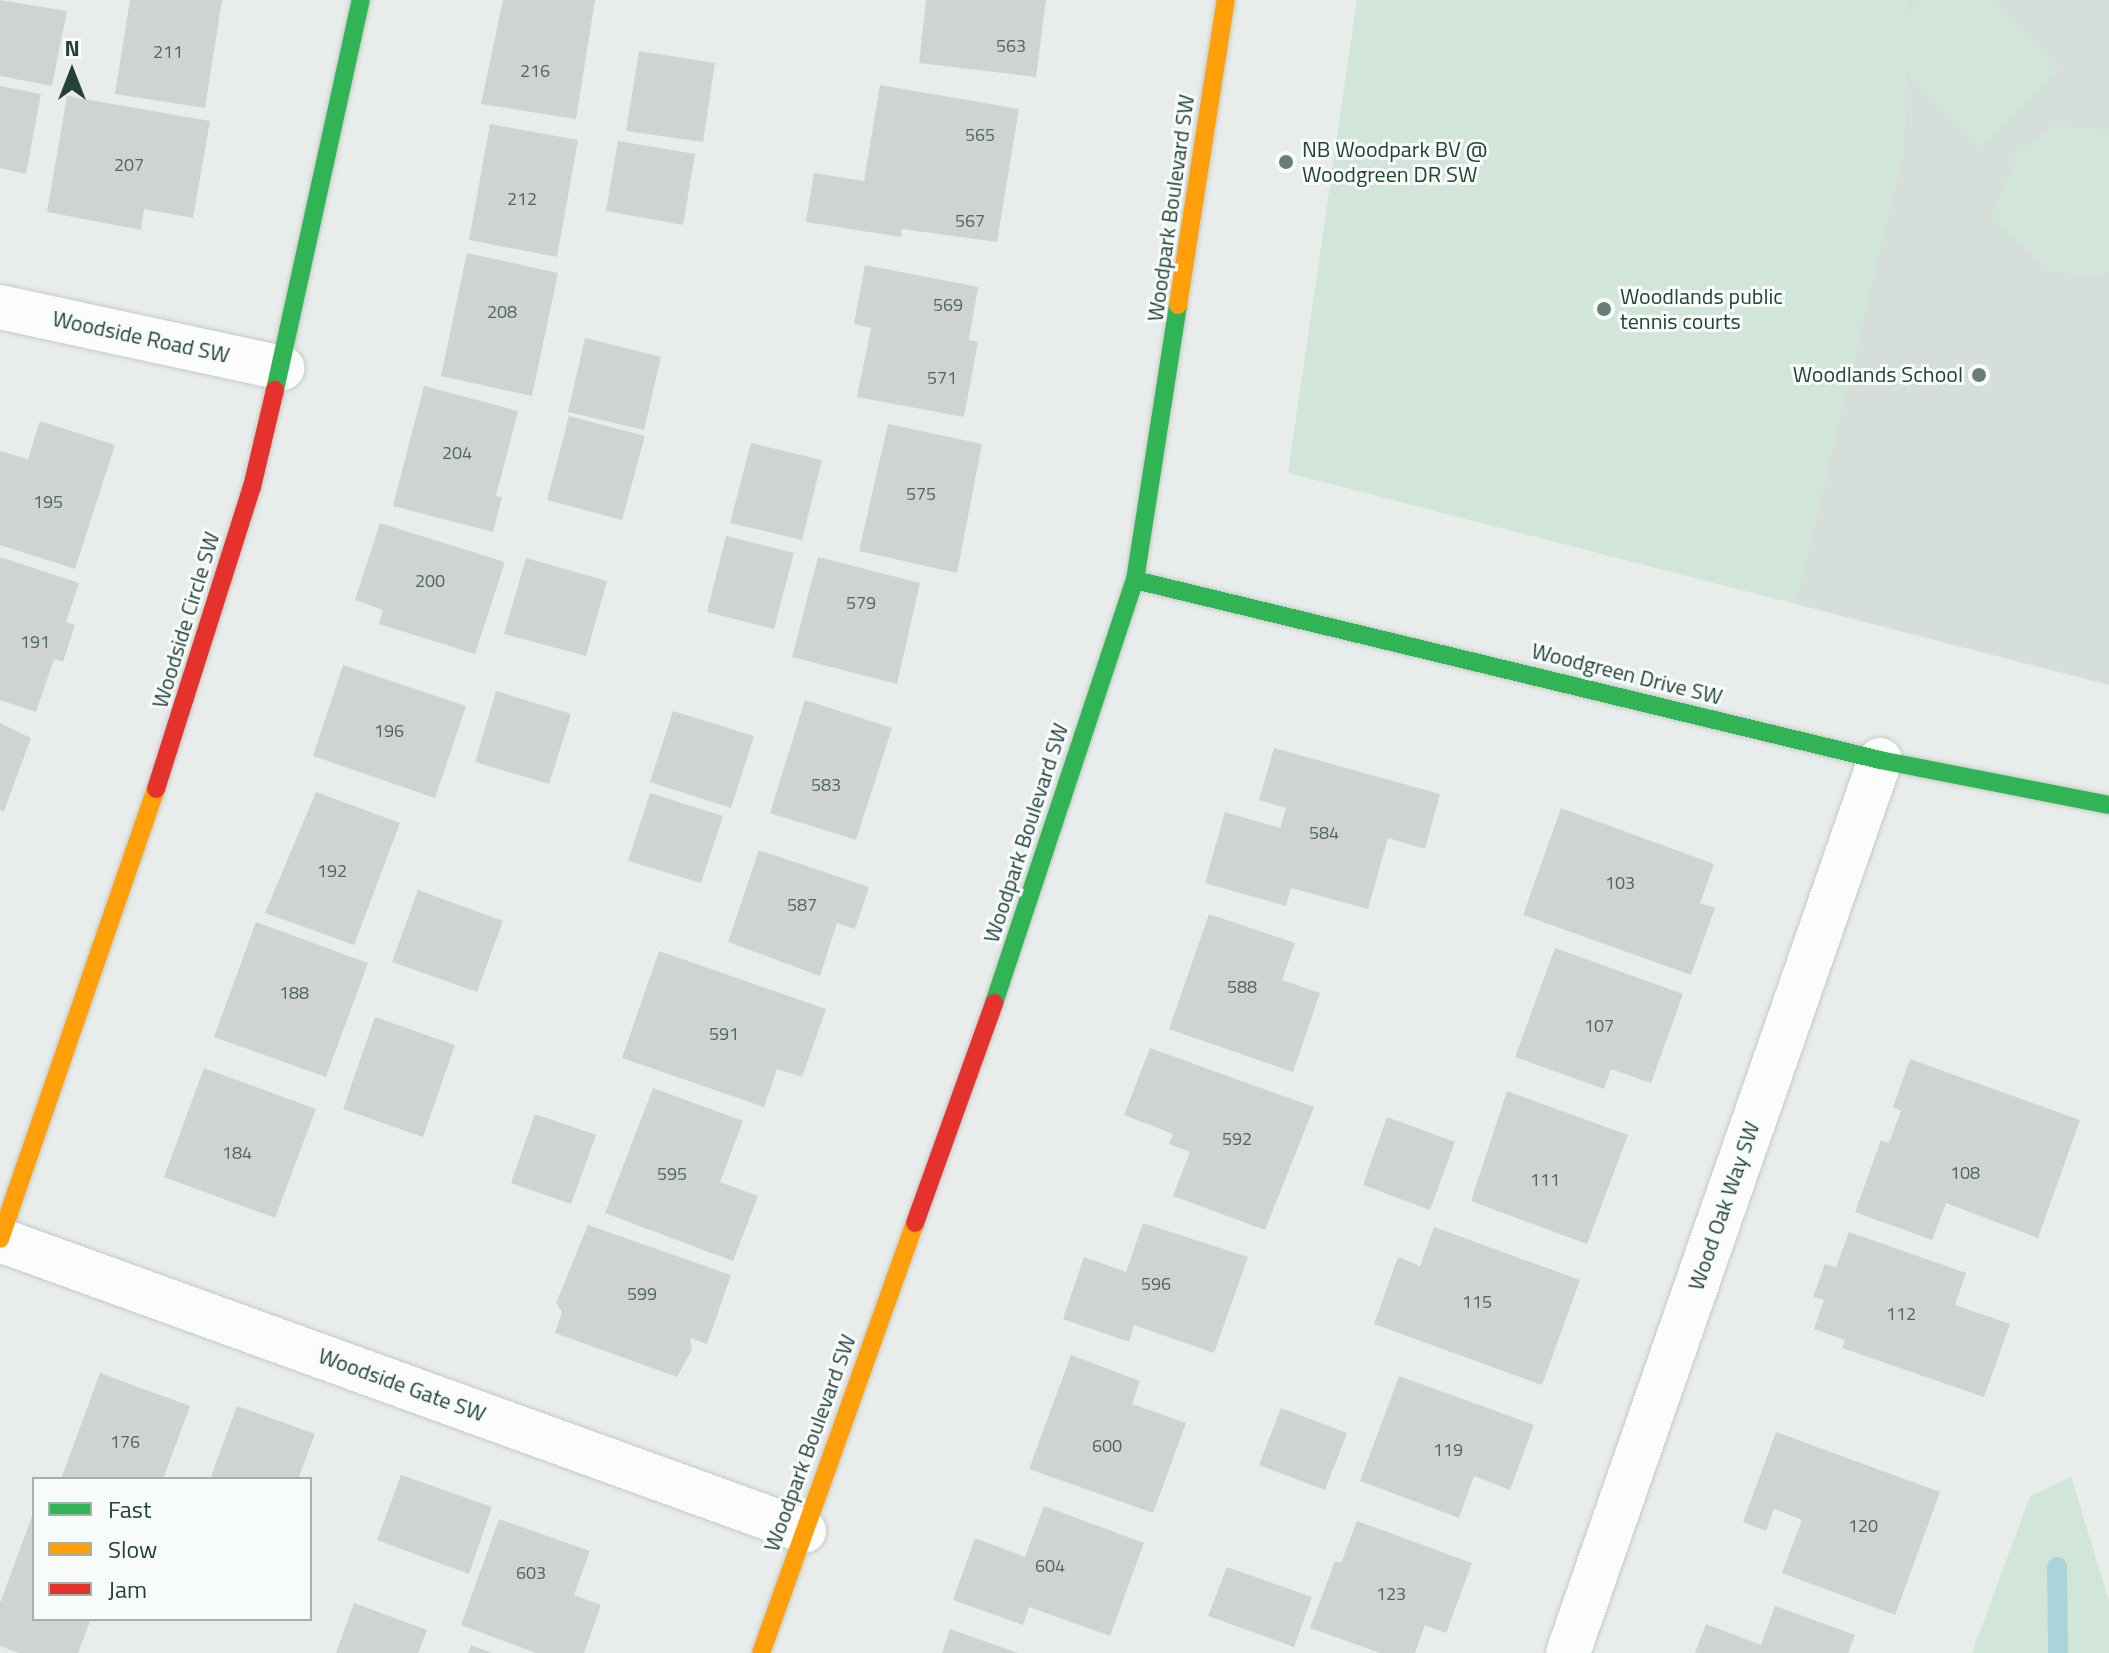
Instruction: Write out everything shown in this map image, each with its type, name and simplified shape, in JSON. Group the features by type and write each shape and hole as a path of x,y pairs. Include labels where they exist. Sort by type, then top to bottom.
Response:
{"street":[{"name":"Woodside Circle SW","path":"0,1240 187,701 252,487 282,368 361,0"},
{"name":"Woodpark Boulevard SW","path":"761,1653 1019,932 1135,580 1226,0"},
{"name":"Woodside Road SW","path":"0,307 282,368"},
{"name":"Woodgreen Drive SW","path":"1135,580 1880,760 2109,805"},
{"name":"Wood Oak Way SW","path":"1568,1653 1880,760"},
{"name":"Woodside Gate SW","path":"0,1240 804,1531"}],"shaded area":[{"name":"Woodlands School","path":"1907,0 2109,0 2109,685 1795,604 1904,146"}],"green space":[{"path":"1357,0 1907,0 1907,15 1923,0 1989,0 2058,71 1981,146 1906,69 1904,146 1795,604 1288,473"},
{"path":"2054,126 2109,131 2109,270 2102,277 2051,271 1991,218 2016,162 2014,156"},
{"path":"2071,1477 2109,1600 2109,1653 1972,1653 2030,1496"}],"building":[{"path":"0,0 67,11 52,86 0,76"},
{"path":"130,0 222,0 205,108 115,94"},
{"path":"503,0 595,0 576,119 481,104"},
{"path":"926,0 1046,0 1036,77 919,63"},
{"path":"639,51 715,63 703,142 626,131"},
{"path":"880,85 1019,109 997,242 902,229 901,237 806,222 814,173 864,181"},
{"path":"0,86 41,94 26,174 0,168"},
{"path":"67,96 210,121 193,218 144,209 141,230 47,212"},
{"path":"490,124 578,140 557,257 469,240"},
{"path":"618,141 695,154 683,225 606,211"},
{"path":"467,253 558,273 532,396 441,376"},
{"path":"865,265 978,287 969,340 978,342 964,417 857,397 871,328 854,324"},
{"path":"585,338 661,357 644,430 568,412"},
{"path":"424,386 518,411 496,496 502,497 493,532 393,506"},
{"path":"569,416 645,436 622,520 547,500"},
{"path":"40,421 115,445 75,569 0,545 0,451 28,459"},
{"path":"888,424 982,444 957,573 859,551"},
{"path":"751,443 822,460 802,540 730,523"},
{"path":"380,523 505,562 475,654 379,624 383,610 355,600"},
{"path":"726,536 794,553 774,629 707,612"},
{"path":"0,557 79,583 66,622 75,625 63,662 54,659 36,712 0,700"},
{"path":"818,557 920,583 897,684 792,657"},
{"path":"526,558 607,581 586,656 504,634"},
{"path":"343,665 466,706 435,798 313,756"},
{"path":"496,691 571,714 549,784 475,762"},
{"path":"805,700 892,728 856,840 770,813"},
{"path":"673,711 754,736 731,808 650,782"},
{"path":"0,723 31,738 4,811 0,810"},
{"path":"1274,748 1440,794 1425,849 1388,838 1368,909 1291,888 1286,906 1205,883 1225,812 1280,828 1286,808 1259,800"},
{"path":"316,792 400,823 354,945 265,913"},
{"path":"650,793 723,816 701,883 628,861"},
{"path":"1561,808 1714,864 1700,903 1715,908 1691,975 1523,915"},
{"path":"759,850 869,887 855,929 837,923 820,976 728,942"},
{"path":"418,890 503,921 477,992 392,962"},
{"path":"1209,914 1295,943 1282,980 1320,993 1293,1072 1169,1029"},
{"path":"256,922 368,963 326,1077 214,1037"},
{"path":"1555,948 1683,994 1651,1083 1611,1069 1604,1089 1515,1057"},
{"path":"659,951 826,1009 802,1077 777,1069 764,1107 622,1058"},
{"path":"375,1017 455,1045 423,1137 343,1109"},
{"path":"1150,1048 1314,1107 1265,1230 1173,1196 1190,1152 1169,1144 1173,1134 1124,1115"},
{"path":"1910,1059 2080,1120 2038,1238 1946,1203 1932,1240 1855,1212 1881,1140 1889,1143 1901,1111 1893,1107"},
{"path":"204,1068 316,1109 275,1218 164,1177"},
{"path":"653,1088 743,1121 720,1182 758,1196 733,1261 605,1213"},
{"path":"1507,1091 1628,1135 1587,1244 1471,1201"},
{"path":"535,1114 596,1135 571,1204 511,1183"},
{"path":"1387,1117 1455,1142 1430,1210 1363,1185"},
{"path":"1143,1223 1248,1257 1214,1353 1134,1325 1129,1342 1063,1319 1084,1257 1126,1272"},
{"path":"588,1225 731,1275 707,1344 690,1338 692,1350 677,1377 555,1333 562,1312 556,1303"},
{"path":"1434,1227 1580,1280 1542,1385 1374,1324 1398,1257 1420,1266"},
{"path":"1849,1232 1966,1273 1955,1305 2010,1324 1984,1397 1842,1348 1845,1340 1814,1329 1824,1300 1813,1297 1825,1264 1836,1267"},
{"path":"1071,1355 1140,1381 1132,1404 1186,1423 1153,1513 1029,1469"},
{"path":"100,1373 190,1406 164,1477 62,1477"},
{"path":"1399,1376 1534,1425 1510,1490 1474,1476 1459,1518 1360,1481"},
{"path":"237,1406 315,1434 299,1477 211,1477"},
{"path":"1281,1408 1347,1433 1325,1490 1259,1465"},
{"path":"1776,1432 1940,1492 1895,1615 1782,1573 1802,1520 1774,1509 1766,1531 1743,1522"},
{"path":"401,1475 492,1507 469,1574 377,1540"},
{"path":"1044,1506 1144,1543 1110,1636 1029,1607 1023,1625 953,1600 975,1538 1025,1557"},
{"path":"32,1516 32,1621 90,1621 78,1653 19,1653 0,1646 0,1603"},
{"path":"499,1519 590,1551 574,1595 601,1605 584,1653 536,1653 461,1625"},
{"path":"1357,1521 1472,1563 1446,1633 1425,1625 1415,1653 1380,1653 1310,1628 1335,1561 1341,1563"},
{"path":"1227,1567 1312,1597 1294,1647 1208,1616"},
{"path":"354,1603 427,1630 418,1653 336,1653"},
{"path":"1775,1606 1855,1635 1848,1653 1695,1653 1706,1624 1761,1645"},
{"path":"950,1629 1018,1653 942,1653"},
{"path":"471,1645 492,1653 468,1653"}],"waterway":[{"path":"2057,1567 2058,1653"}],"traffic: fast":[{"path":"275,390 361,0"},
{"path":"994,1003 1135,580 1178,305"},
{"path":"1135,580 1880,760 2109,805"}],"traffic: slow":[{"path":"1178,305 1226,0"},
{"path":"0,1239 156,789"},
{"path":"761,1653 915,1223"}],"traffic: jam":[{"path":"156,789 252,487 275,390"},
{"path":"915,1223 994,1003"}],"place":[{"name":"NB Woodpark BV @ Woodgreen DR SW","path":"1286,162"},
{"name":"Woodlands public tennis courts","path":"1604,309"},
{"name":"Woodlands School","path":"1979,375"}]}
